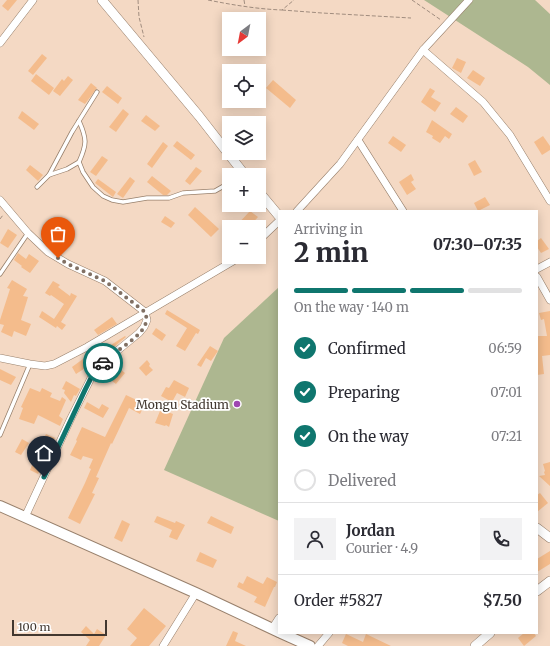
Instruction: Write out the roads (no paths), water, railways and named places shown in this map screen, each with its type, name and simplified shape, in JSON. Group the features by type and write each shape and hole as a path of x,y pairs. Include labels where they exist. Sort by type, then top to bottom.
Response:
{"main road":[{"path":"0,506 196,592 278,631"},
{"path":"284,634 310,646"}],"street":[{"path":"0,43 33,0"},
{"path":"102,0 199,116 240,168"},
{"path":"298,210 340,164 423,50 469,0"},
{"path":"423,50 483,102 510,135 550,200"},
{"path":"358,140 402,210"},
{"path":"0,200 28,233 48,252 68,264 105,281 145,312 147,320 139,333 106,360 93,374 25,517"},
{"path":"266,200 278,215"},
{"path":"266,233 278,222"},
{"path":"538,268 550,262"},
{"path":"0,358 45,366 54,364 86,348 229,264"},
{"path":"538,278 550,300"},
{"path":"538,529 550,538"},
{"path":"538,590 550,581"},
{"path":"163,646 196,592"},
{"path":"318,646 328,634"},
{"path":"476,646 489,634"}],"lane":[{"path":"37,187 49,175 79,121 98,92"},
{"path":"49,175 67,169 79,162 85,148 85,134 79,121"},
{"path":"79,162 83,172 103,196 112,200 123,202 147,198 169,198 183,193 215,191 222,187"},
{"path":"0,274 28,233"},
{"path":"0,435 30,364"}],"place":[{"name":"Mongu Stadium","path":"237,404"}]}
